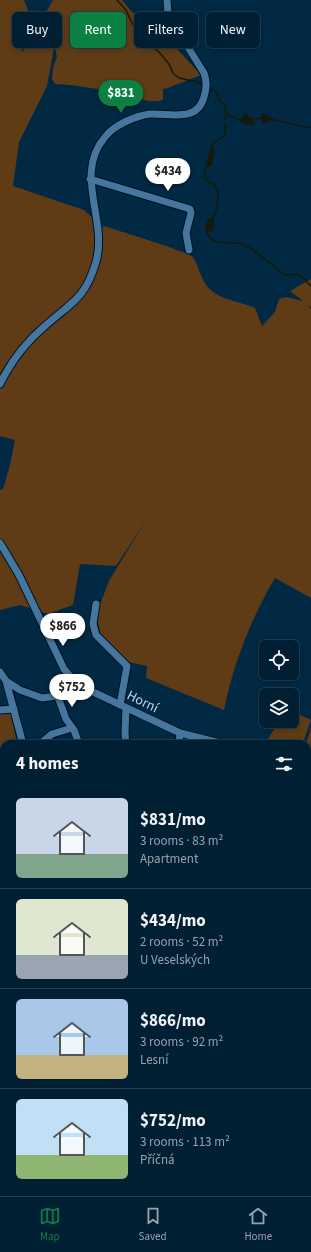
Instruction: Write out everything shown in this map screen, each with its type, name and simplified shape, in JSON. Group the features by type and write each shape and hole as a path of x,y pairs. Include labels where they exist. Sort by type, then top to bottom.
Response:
{"street":[{"path":"0,384 10,363 45,325 76,301 84,290 91,276 99,244 97,218 90,179 91,162 98,145 107,134 120,124 148,114 186,115 198,109 203,101 206,87 204,73 168,15 167,0"},
{"path":"90,179 190,209 191,213 186,233 189,250"},
{"name":"Horní","path":"0,543 19,575 64,670 70,676 91,691 180,733 208,740"},
{"path":"96,604 93,624 96,635 127,666 123,706 126,740"},
{"path":"0,672 6,680 22,740"},
{"path":"6,680 32,695 42,698 58,697 91,691"},
{"path":"58,697 66,719 77,740"},
{"path":"0,710 14,709"},
{"path":"45,740 52,734 72,728"},
{"path":"179,740 180,733"}],"shaded area":[{"path":"0,0 24,0 29,12 12,12 12,48 22,48 22,53 25,48 54,48 47,86 19,142 13,186 84,210 103,228 104,226 189,254 193,257 204,282 211,290 222,297 255,308 262,326 275,312 279,299 286,297 303,301 290,291 311,279 311,307 307,305 311,309 311,598 275,578 258,609 244,642 232,676 224,710 146,678 147,666 128,662 101,635 96,615 109,581 146,520 116,566 80,564 73,605 48,614 20,605 0,610 0,490 3,489 15,440 0,436"},
{"path":"53,0 122,0 134,13 134,48 176,48 201,75 165,89 163,88 163,100 157,101 146,101 120,93 72,85 55,84 52,79 53,68 57,57 55,48 62,48 63,25 62,27 62,12 46,12"},
{"path":"246,113 254,122 254,126 239,122"},
{"path":"262,113 270,116 271,121 262,123"},
{"path":"210,148 215,149 212,165 206,168"},
{"path":"208,218 214,221 214,230 207,233 205,230"},
{"path":"0,714 11,714 16,740 0,740"},
{"path":"299,714 311,720 304,740 267,740 275,728 299,728"},
{"path":"311,728 311,740 307,740"}],"waterway":[{"path":"117,0 126,10 138,36 159,52 169,64 173,73 179,78 198,82 203,85"},
{"path":"208,88 216,92 219,101 224,104 226,114 225,119"},
{"path":"226,114 240,120"},
{"path":"250,119 262,118"},
{"path":"270,119 311,128"},
{"path":"212,149 213,144 225,135 225,124"},
{"path":"206,167 205,178 211,184 215,184 217,189 217,207 212,220"},
{"path":"207,233 210,238 218,242 238,243 247,246 285,275 299,274 311,286"}]}
